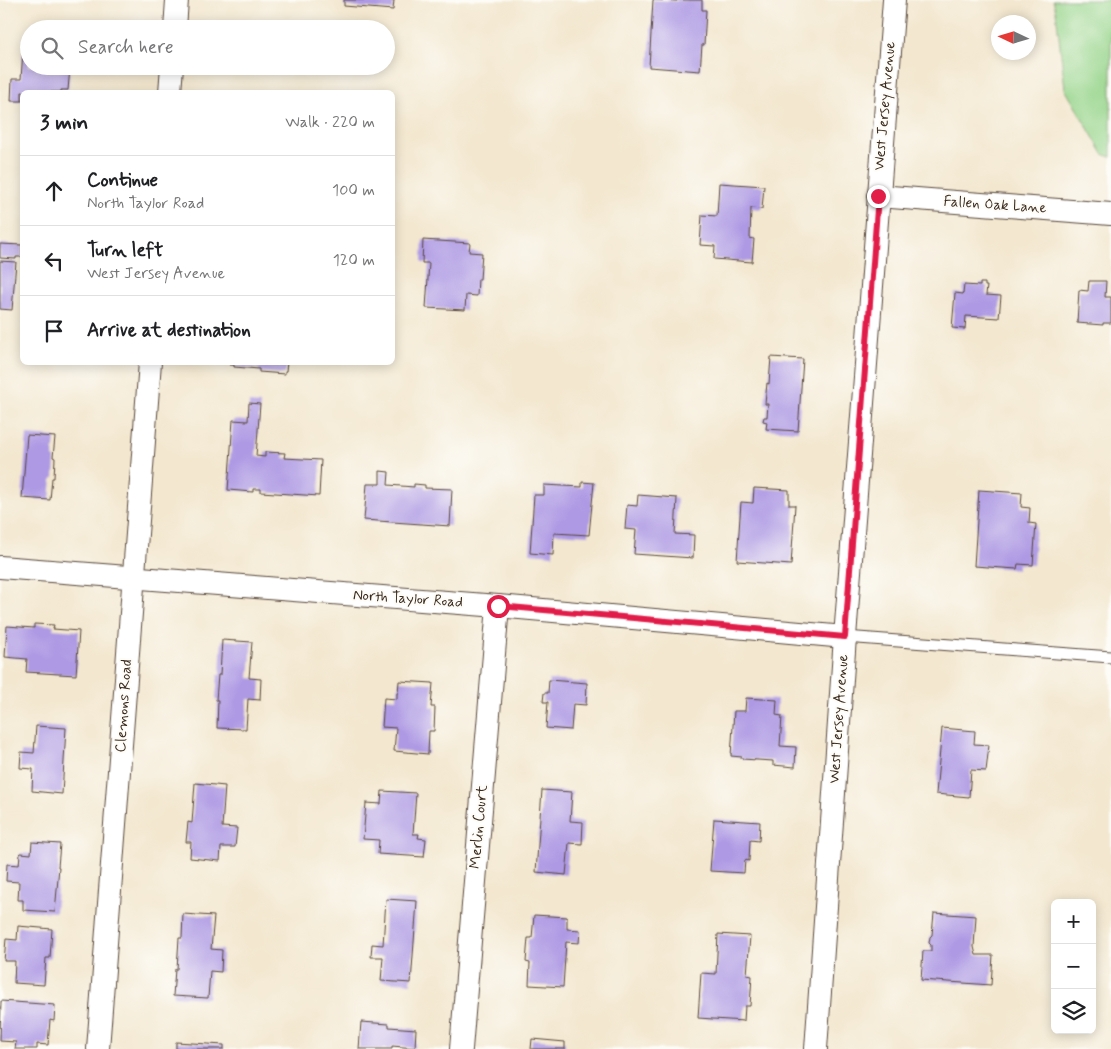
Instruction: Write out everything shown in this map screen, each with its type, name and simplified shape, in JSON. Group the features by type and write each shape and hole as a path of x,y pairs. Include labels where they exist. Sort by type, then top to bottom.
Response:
{"street":[{"path":"176,20 177,0"},
{"name":"West Jersey Avenue","path":"816,1049 845,637 894,0"},
{"path":"170,90 171,75"},
{"name":"Fallen Oak Lane","path":"878,196 1111,214"},
{"name":"Clemons Road","path":"98,1049 150,365"},
{"name":"North Taylor Road","path":"0,567 498,606 845,637"},
{"name":"Merlin Court","path":"460,1049 498,606"}],"lane":[{"path":"845,637 1111,658"}],"green space":[{"path":"1053,0 1111,0 1111,157 1103,154 1065,89"}],"building":[{"path":"344,0 394,0 393,10 344,6"},
{"path":"653,0 702,0 702,10 706,10 700,71 649,67"},
{"path":"21,75 69,75 68,90 20,90 20,101 11,101 12,79 21,79"},
{"path":"719,183 764,186 762,209 751,208 750,238 754,239 752,262 714,259 715,246 700,245 702,215 717,216"},
{"path":"423,240 470,243 469,252 482,253 477,296 466,295 465,310 426,308 429,263 422,263"},
{"path":"0,244 20,245 20,257 16,257 16,259 0,258"},
{"path":"0,261 16,262 12,310 0,309"},
{"path":"1089,281 1106,281 1105,297 1111,297 1111,323 1103,323 1103,325 1077,323 1079,290 1088,291"},
{"path":"980,283 985,283 985,286 987,286 986,295 1001,296 999,318 966,316 965,329 952,328 955,293 963,294 964,285 980,286"},
{"path":"771,357 803,359 798,431 766,429 767,422 763,421 764,417 767,417 768,404 765,404"},
{"path":"234,365 287,365 285,374 259,372 259,369 234,367"},
{"path":"249,403 260,404 256,456 265,457 265,452 285,453 284,458 321,460 319,496 261,492 261,489 253,489 253,492 228,490 233,420 248,421"},
{"path":"27,435 55,437 53,457 55,458 54,478 52,478 50,500 22,498"},
{"path":"380,471 389,472 388,485 414,487 414,484 425,485 425,488 452,489 450,526 364,520 367,484 380,484"},
{"path":"582,482 594,483 589,535 554,533 553,555 530,553 534,495 544,495 544,485 582,487"},
{"path":"754,488 789,490 789,505 795,505 791,565 737,561 741,502 753,503"},
{"path":"979,490 1022,493 1021,507 1030,508 1029,523 1036,524 1033,565 1018,564 1017,569 974,566"},
{"path":"638,495 677,498 675,534 694,535 693,558 634,554 636,530 625,529 627,505 637,506"},
{"path":"34,624 54,625 53,629 79,631 76,675 26,672 27,659 5,657 7,626 34,628"},
{"path":"222,640 252,642 249,678 261,679 260,700 248,699 246,729 217,728 218,700 216,700"},
{"path":"549,680 587,683 586,705 573,704 571,730 546,728 548,702 543,702 544,693 548,693"},
{"path":"399,681 433,683 431,707 435,707 434,731 429,731 428,754 394,751 396,728 382,727 384,698 397,699"},
{"path":"746,698 777,700 776,715 782,716 780,746 796,747 795,767 773,765 773,761 742,759 742,757 731,756 734,711 745,711"},
{"path":"36,726 66,728 62,794 32,791 33,769 20,768 21,752 34,753"},
{"path":"942,728 975,731 974,744 989,745 986,771 971,770 969,797 936,794"},
{"path":"195,783 225,786 222,827 237,828 235,847 221,847 220,861 190,858 191,842 186,842 188,822 192,823"},
{"path":"542,790 572,792 570,821 583,822 582,844 569,843 566,875 536,872"},
{"path":"382,791 416,793 413,834 419,834 418,838 426,839 424,857 378,854 379,840 363,839 366,803 381,804"},
{"path":"714,819 760,822 759,841 750,840 749,861 745,860 744,873 710,871"},
{"path":"32,842 60,844 55,912 23,910 23,900 18,900 19,882 6,881 7,864 19,865 21,853 31,854"},
{"path":"386,899 417,901 411,983 381,981 383,957 371,957 372,944 383,945"},
{"path":"934,913 976,916 974,947 976,955 993,955 991,985 921,980 923,951 931,951 929,943 932,935"},
{"path":"183,914 214,916 211,949 222,950 221,972 210,971 208,998 173,996 179,938 182,938"},
{"path":"534,915 567,917 567,929 580,930 579,943 566,942 563,987 529,985 530,963 526,962 528,938 532,938"},
{"path":"18,926 52,929 50,958 46,958 44,985 14,983 15,961 4,961 6,939 17,940"},
{"path":"718,934 750,936 747,975 752,976 750,1006 745,1006 744,1021 698,1018 701,973 716,974"},
{"path":"1,1001 55,1005 54,1021 50,1020 48,1045 37,1044 37,1049 15,1049 16,1042 0,1041"},
{"path":"361,1022 389,1024 389,1027 416,1029 415,1048 392,1046 392,1049 359,1049"},
{"path":"532,1039 565,1042 565,1049 531,1049"},
{"path":"176,1042 224,1045 224,1049 176,1049"}],"route":[{"path":"498,606 845,637 878,196"}]}
